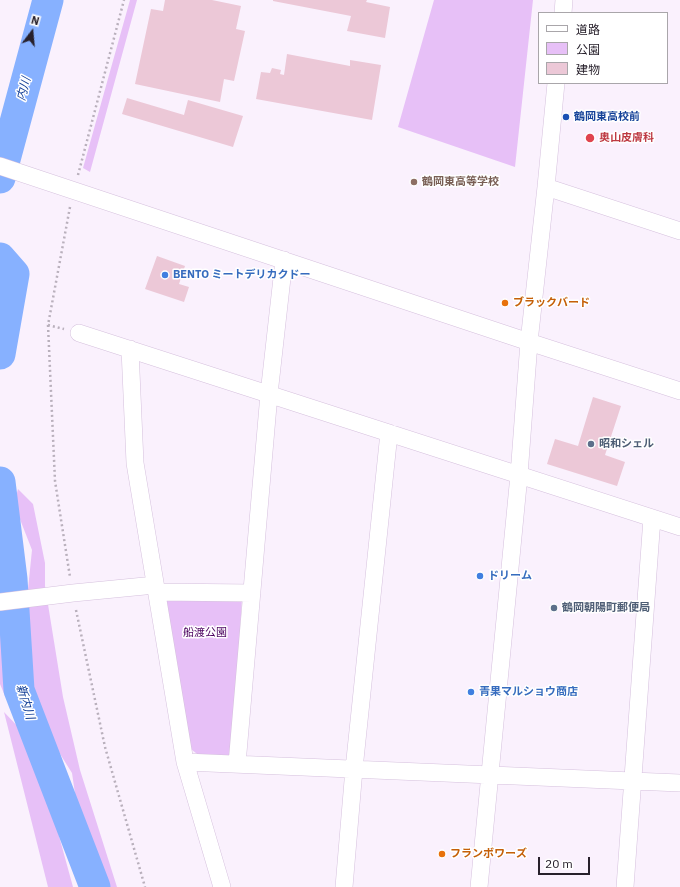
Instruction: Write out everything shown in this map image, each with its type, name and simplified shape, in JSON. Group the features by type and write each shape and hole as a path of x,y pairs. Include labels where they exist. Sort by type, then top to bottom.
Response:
{"street":[{"path":"563,12 564,0"},
{"path":"479,887 519,475 529,342 556,84"},
{"path":"0,166 680,391"},
{"path":"546,187 680,231"},
{"path":"237,764 269,394 284,260"},
{"path":"79,333 680,527"},
{"path":"130,349 135,463 185,762 222,887"},
{"path":"344,887 354,769 389,433"},
{"path":"625,887 652,518"},
{"path":"0,602 70,593 156,588 252,593"},
{"path":"185,762 680,783"}],"path":[{"path":"124,0 67,188 70,204 48,325 55,480 70,593 105,748 146,887"}],"green space":[{"path":"130,0 137,0 90,172 83,168"},
{"path":"434,0 533,0 515,167 398,127"},
{"path":"18,489 33,504 45,563 45,586 63,697 80,770 117,887 103,887 91,862 77,807 72,773 40,722 24,674 28,589 32,550 14,504"},
{"name":"船渡公園","path":"164,597 242,598 233,751 226,758 201,757 187,746"},
{"path":"0,608 13,675 5,696 0,684"},
{"path":"4,712 24,733 56,825 73,887 48,887"}],"building":[{"path":"165,0 212,0 241,6 236,29 245,31 234,81 224,79 220,102 135,84 151,9 163,11"},
{"path":"273,0 367,0 366,2 390,7 385,38 347,31 351,16"},
{"path":"287,54 350,66 350,60 381,65 372,120 256,99 261,72 270,73 272,68 281,70 280,74 284,75"},
{"path":"127,98 184,115 188,100 243,116 233,147 122,114"},
{"path":"157,256 185,266 179,284 189,287 184,302 145,289"},
{"path":"593,397 621,406 605,455 625,462 617,486 547,464 555,439 578,446"}],"waterway":[{"name":"内川","path":"0,178 48,0"},
{"name":"新内川","path":"0,258 14,274 0,354"},
{"name":"新内川","path":"0,482 12,579 19,690 95,887"},
{"path":"0,583 12,579"}],"place":[{"name":"鶴岡東高校前","path":"566,117"},
{"name":"奥山皮膚科","path":"590,138"},
{"name":"鶴岡東高等学校","path":"414,182"},
{"name":"BENTO ミートデリカクドー","path":"165,275"},
{"name":"ブラックバード","path":"505,303"},
{"name":"昭和シェル","path":"591,444"},
{"name":"ドリーム","path":"480,576"},
{"name":"鶴岡朝陽町郵便局","path":"554,608"},
{"name":"青果マルショウ商店","path":"471,692"},
{"name":"フランボワーズ","path":"442,854"}]}
